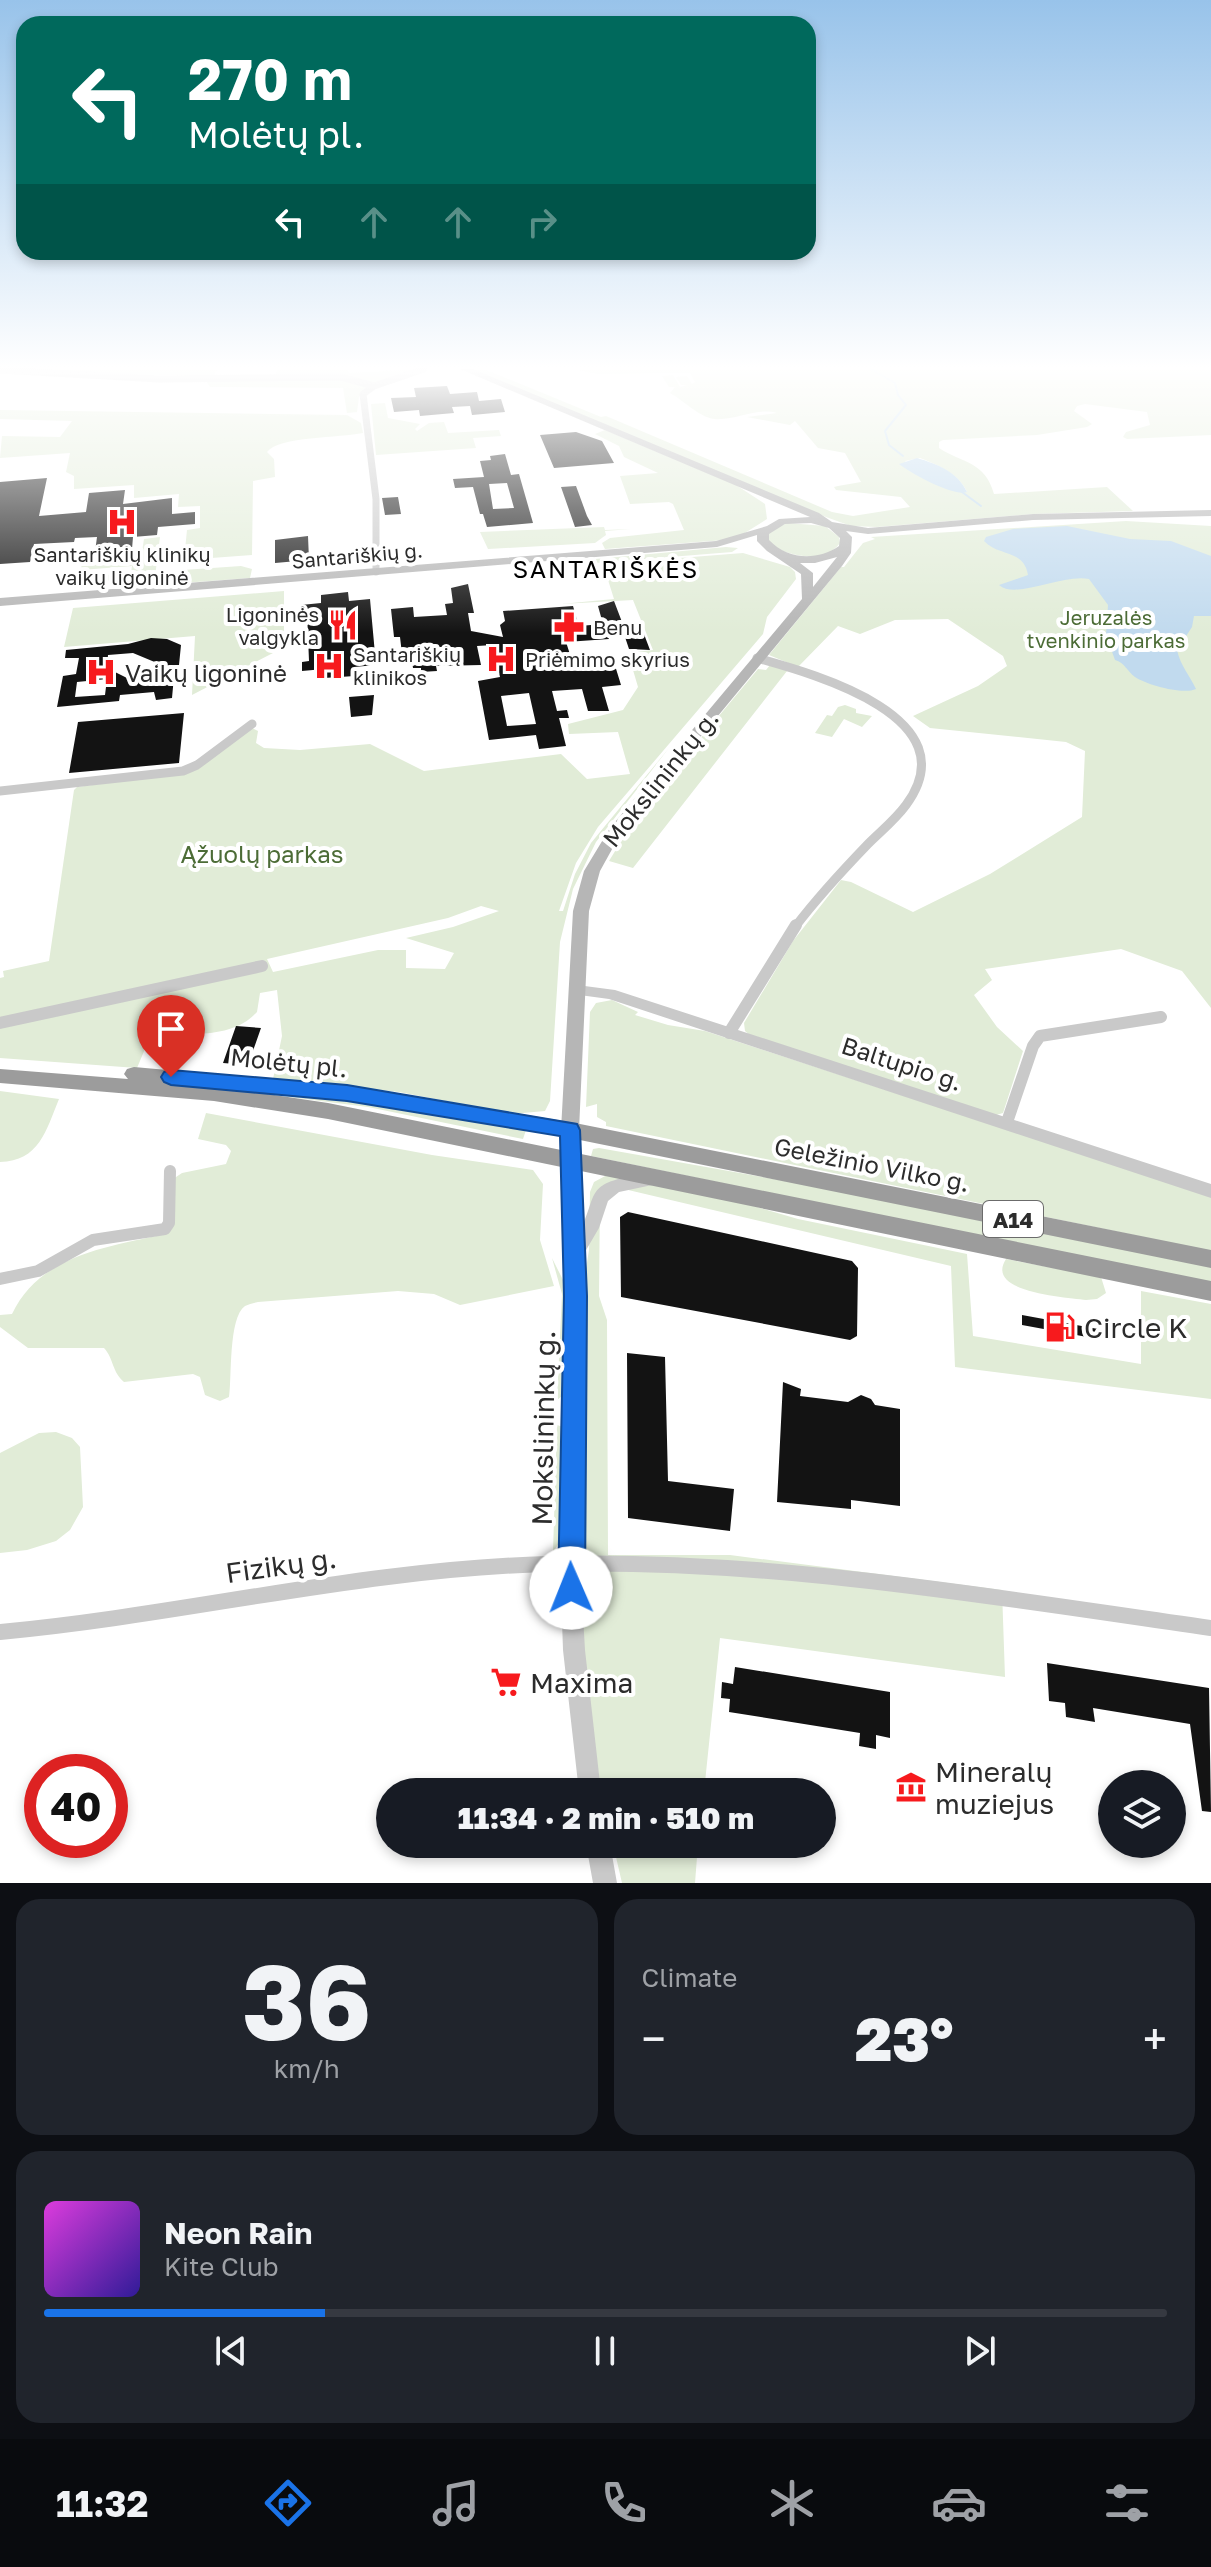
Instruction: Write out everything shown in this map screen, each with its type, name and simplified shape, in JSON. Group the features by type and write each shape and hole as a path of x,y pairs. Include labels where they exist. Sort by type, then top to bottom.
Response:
{"highway":[{"name":"Molėtų pl.","path":"0,1064 347,1093 570,1130"},
{"name":"Molėtų pl.","path":"0,1076 200,1093 288,1105 570,1161"},
{"path":"570,1130 570,1161"},
{"name":"Geležinio Vilko g.","path":"570,1130 1211,1259"},
{"name":"A14","path":"570,1161 1211,1291"}],"main road":[{"path":"675,457 830,525 843,533 846,546"},
{"path":"749,488 773,508 763,541 807,573 807,598"},
{"name":"Santariškių g.","path":"717,544 820,558 836,554 871,534 995,524 1211,515"},
{"name":"Santariškių g.","path":"0,602 717,544 792,520 868,531 1033,517 1211,515"},
{"name":"Mokslininkų g.","path":"570,1130 581,911 587,883 598,858 633,807 844,557 846,546"}],"street":[{"path":"370,457 376,507 376,572"},
{"path":"729,1033 798,921 909,802 920,775 916,744 903,724 876,700 838,683 757,658"},
{"path":"0,791 183,771 197,765 252,724"},
{"path":"0,1023 262,966"},
{"name":"Baltupio g.","path":"577,990 610,994 1211,1191"},
{"path":"1007,1122 1033,1046 1040,1036 1161,1017"},
{"name":"Mokslininkų g.","path":"570,1161 574,1255 570,1564 574,1650 588,1778"},
{"path":"0,1279 38,1271 93,1240 165,1229 169,1223 170,1171"},
{"name":"Mokslininkų g.","path":"574,1255 591,1228 600,1198 605,1192 615,1186 657,1179"},
{"name":"Fizikų g.","path":"0,1632 451,1569 570,1564 741,1567 1211,1628"},
{"path":"601,1858 605,1883"}],"green space":[{"path":"69,457 272,457 275,477 253,481 252,555 184,560 187,530 200,528 200,506 178,507 179,494 134,498 134,485 74,489 74,476 66,472"},
{"path":"624,457 669,457 736,485 765,504 767,519 740,536 725,540 605,549 602,543 610,538 684,530 673,504 669,502 630,504 620,476 658,473"},
{"path":"682,457 702,457 832,512 853,516 910,507 901,497 836,490 834,487 861,482 847,457 957,457 985,475 994,494 1107,487 1133,511 1033,514 877,527 851,526","holes":["920,458 953,475 967,492 933,481 905,461"]},
{"name":"Jeruzalės tvenkinio parkas","path":"1126,521 1211,526 1211,1008 1182,971 1121,949 985,969 992,980 974,995 997,1027 1023,1051 1003,1113 996,1115 751,1036 745,1031 744,1023 793,941 841,880 913,912 990,874 1082,817 1085,751 1066,742 930,728 913,716 978,686 1007,666 1003,656 948,619 895,620 860,634 838,626 798,667 769,655 841,567 863,543 875,539 871,537"},
{"path":"788,523 825,526 839,537 840,543 833,550 816,556 796,555 769,545 766,536 769,530"},
{"path":"604,527 605,530 631,529 605,531 606,535 595,543 488,549 480,532"},
{"path":"160,537 155,577 79,583 80,577 131,573 132,566 81,570 82,562 141,558 144,539"},
{"path":"738,548 732,552 558,566 552,563"},
{"name":"Ąžuolų parkas","path":"743,553 790,567 796,579 767,617 763,634 598,827 576,863 559,911 563,911 575,874 591,843 669,748 596,842 573,889 560,942 550,1101 545,1111 512,1114 399,1092 273,1079 282,1036 277,990 260,993 257,1012 235,1027 208,1033 152,1032 137,1068 0,1058 0,978 4,977 3,971 49,961 74,790 77,787 186,773 250,727 258,731 256,743 264,748 300,750 370,744 424,771 561,754 587,779 630,774 618,732 569,734 568,724 623,710 638,687 628,653 653,650 633,600 561,604 614,599 603,564","holes":["481,906 499,911 453,927 406,938 454,953 445,969 406,968 406,950 378,950 273,972 267,959 448,918"]},
{"path":"241,566 252,569 250,578 183,583 183,570"},
{"path":"284,591 284,636 272,638 273,653 192,695 195,636 64,647 73,608"},
{"path":"770,665 787,671 633,868 609,861 639,812 758,669 766,670"},
{"path":"845,705 856,709 856,713 872,716 862,727 844,719 832,737 815,733 827,715 832,716 838,707"},
{"path":"612,1000 638,1012 635,1015 705,1031 1211,1196 1211,1251 606,1126 606,1122 597,1117 597,1104 586,1107 590,1012 596,1003"},
{"path":"234,1090 399,1107 526,1130 523,1139 368,1107"},
{"path":"0,1091 59,1099 45,1133 32,1150 24,1156 0,1162"},
{"path":"206,1113 432,1155 533,1170 543,1184 540,1240 554,1286 460,1305 434,1294 398,1291 250,1304 245,1306 236,1323 229,1397 220,1401 205,1395 200,1377 193,1374 124,1382 104,1348 28,1348 0,1327 0,1315 12,1314 24,1294 57,1266 98,1249 165,1234 173,1179 182,1173 226,1164 231,1151 226,1145 198,1139"},
{"path":"593,1149 836,1190 1211,1266 1211,1284 591,1156"},
{"path":"607,1175 723,1197 798,1219 967,1254 973,1336 1141,1364 1141,1291 1211,1304 1211,1399 955,1367 951,1266 607,1185 600,1189 599,1296 607,1320 608,1555 730,1555 1002,1590 1005,1677 720,1638 705,1778 599,1778 584,1667 579,1538 582,1294 589,1250 590,1192 594,1182"},
{"path":"552,1258 567,1288 566,1393 557,1400 562,1294"},
{"path":"1006,1259 1101,1277 1106,1293 1097,1299 1086,1300 1030,1291 1006,1279 1002,1270"},
{"path":"557,1425 563,1427 563,1537 553,1552"},
{"path":"56,1432 72,1438 80,1447 83,1507 70,1530 56,1541 27,1550 0,1553 0,1453 39,1433"},
{"path":"616,1858 697,1858 695,1883 622,1883"}],"water":[{"path":"917,458 952,474 967,492 943,488 899,464"},
{"path":"1067,526 1130,539 1171,541 1211,556 1211,616 1194,616 1192,627 1177,650 1196,689 1174,690 1148,683 1135,677 1115,660 1106,635 1108,605 1089,579 1078,578 1016,590 999,585 1028,575 1026,567 1016,557 990,546 984,541 986,537 1013,529"}],"building":[{"path":"490,457 506,457 511,475 519,474 533,523 487,527 473,487 455,488 453,479 484,477 480,461 491,460","holes":["507,483 514,508 493,509 489,484"]},
{"path":"549,457 611,457 614,463 554,468"},
{"path":"47,478 39,516 86,512 89,493 125,490 123,504 172,498 172,514 195,512 195,524 158,527 157,535 133,537 132,549 123,551 95,552 97,537 75,538 74,542 34,544 30,562 0,564 0,482"},
{"path":"576,486 592,525 575,527 561,487"},
{"path":"398,497 401,514 385,515 382,498"},
{"path":"308,536 309,560 275,563 275,540"},
{"name":"Santariškių klinikos","path":"468,584 474,613 468,613 471,631 503,637 500,625 505,621 503,611 573,606 579,626 603,624 598,606 614,601 622,622 639,621 650,650 629,649 624,634 608,636 609,639 566,642 575,670 596,668 593,659 613,659 621,685 602,687 609,711 588,711 582,689 552,691 557,711 567,710 569,718 559,718 566,746 539,749 536,735 489,740 478,681 500,677 493,645 477,646 481,665 436,666 437,671 421,672 421,668 413,668 411,653 402,654 400,637 394,637 391,609 413,607 414,617 447,615 445,604 453,603 451,588","holes":["529,693 536,724 507,726 501,696"]},
{"path":"348,592 349,601 370,599 376,665 354,667 355,676 324,678 324,669 302,671 302,662 309,661 307,612 301,613 301,605 321,603 321,595"},
{"name":"Vaikų ligoninė","path":"151,638 167,639 181,645 179,665 175,665 172,698 156,700 154,692 120,695 119,701 57,707 63,676 76,674 79,658 65,658 66,650 128,644","holes":["133,653 157,663 156,676 129,679 107,668 108,655","107,679 105,695 75,697 77,682"]},
{"name":"Santariškių klinikos","path":"374,695 372,715 351,717 349,697"},
{"path":"184,713 179,763 69,773 78,722"},
{"path":"236,1026 261,1028 248,1065 223,1063"},
{"path":"628,1212 852,1261 858,1268 857,1336 850,1340 621,1297 620,1217"},
{"name":"Circle K","path":"1022,1315 1098,1329 1098,1339 1022,1325"},
{"path":"627,1353 665,1357 668,1481 734,1489 730,1531 628,1518"},
{"path":"783,1382 801,1389 800,1396 848,1402 861,1395 871,1399 875,1405 900,1409 900,1506 851,1500 851,1509 777,1502"},
{"path":"1047,1663 1209,1688 1211,1812 1202,1811 1190,1724 1093,1708 1095,1722 1066,1717 1065,1703 1049,1701"},
{"path":"735,1667 890,1692 890,1738 876,1735 876,1749 859,1746 860,1733 729,1712 730,1699 721,1698 722,1682 733,1684"}],"waterway":[{"path":"962,492 981,506"}],"place":[{"name":"Santariškių klinikų vaikų ligoninė","path":"122,522"},
{"name":"Ligoninės valgykla","path":"343,625"},
{"name":"Benu","path":"569,627"},
{"name":"Priėmimo skyrius","path":"501,659"},
{"name":"Santariškių klinikos","path":"329,666"},
{"name":"Vaikų ligoninė","path":"101,672"},
{"name":"Circle K","path":"1060,1327"},
{"name":"Maxima","path":"506,1682"},
{"name":"Mineralų muziejus","path":"911,1787"}],"district":[{"name":"SANTARIŠKĖS","path":"606,568"}],"route":[{"path":"171,1077 347,1093 570,1130 575,1296 571,1588"}]}
